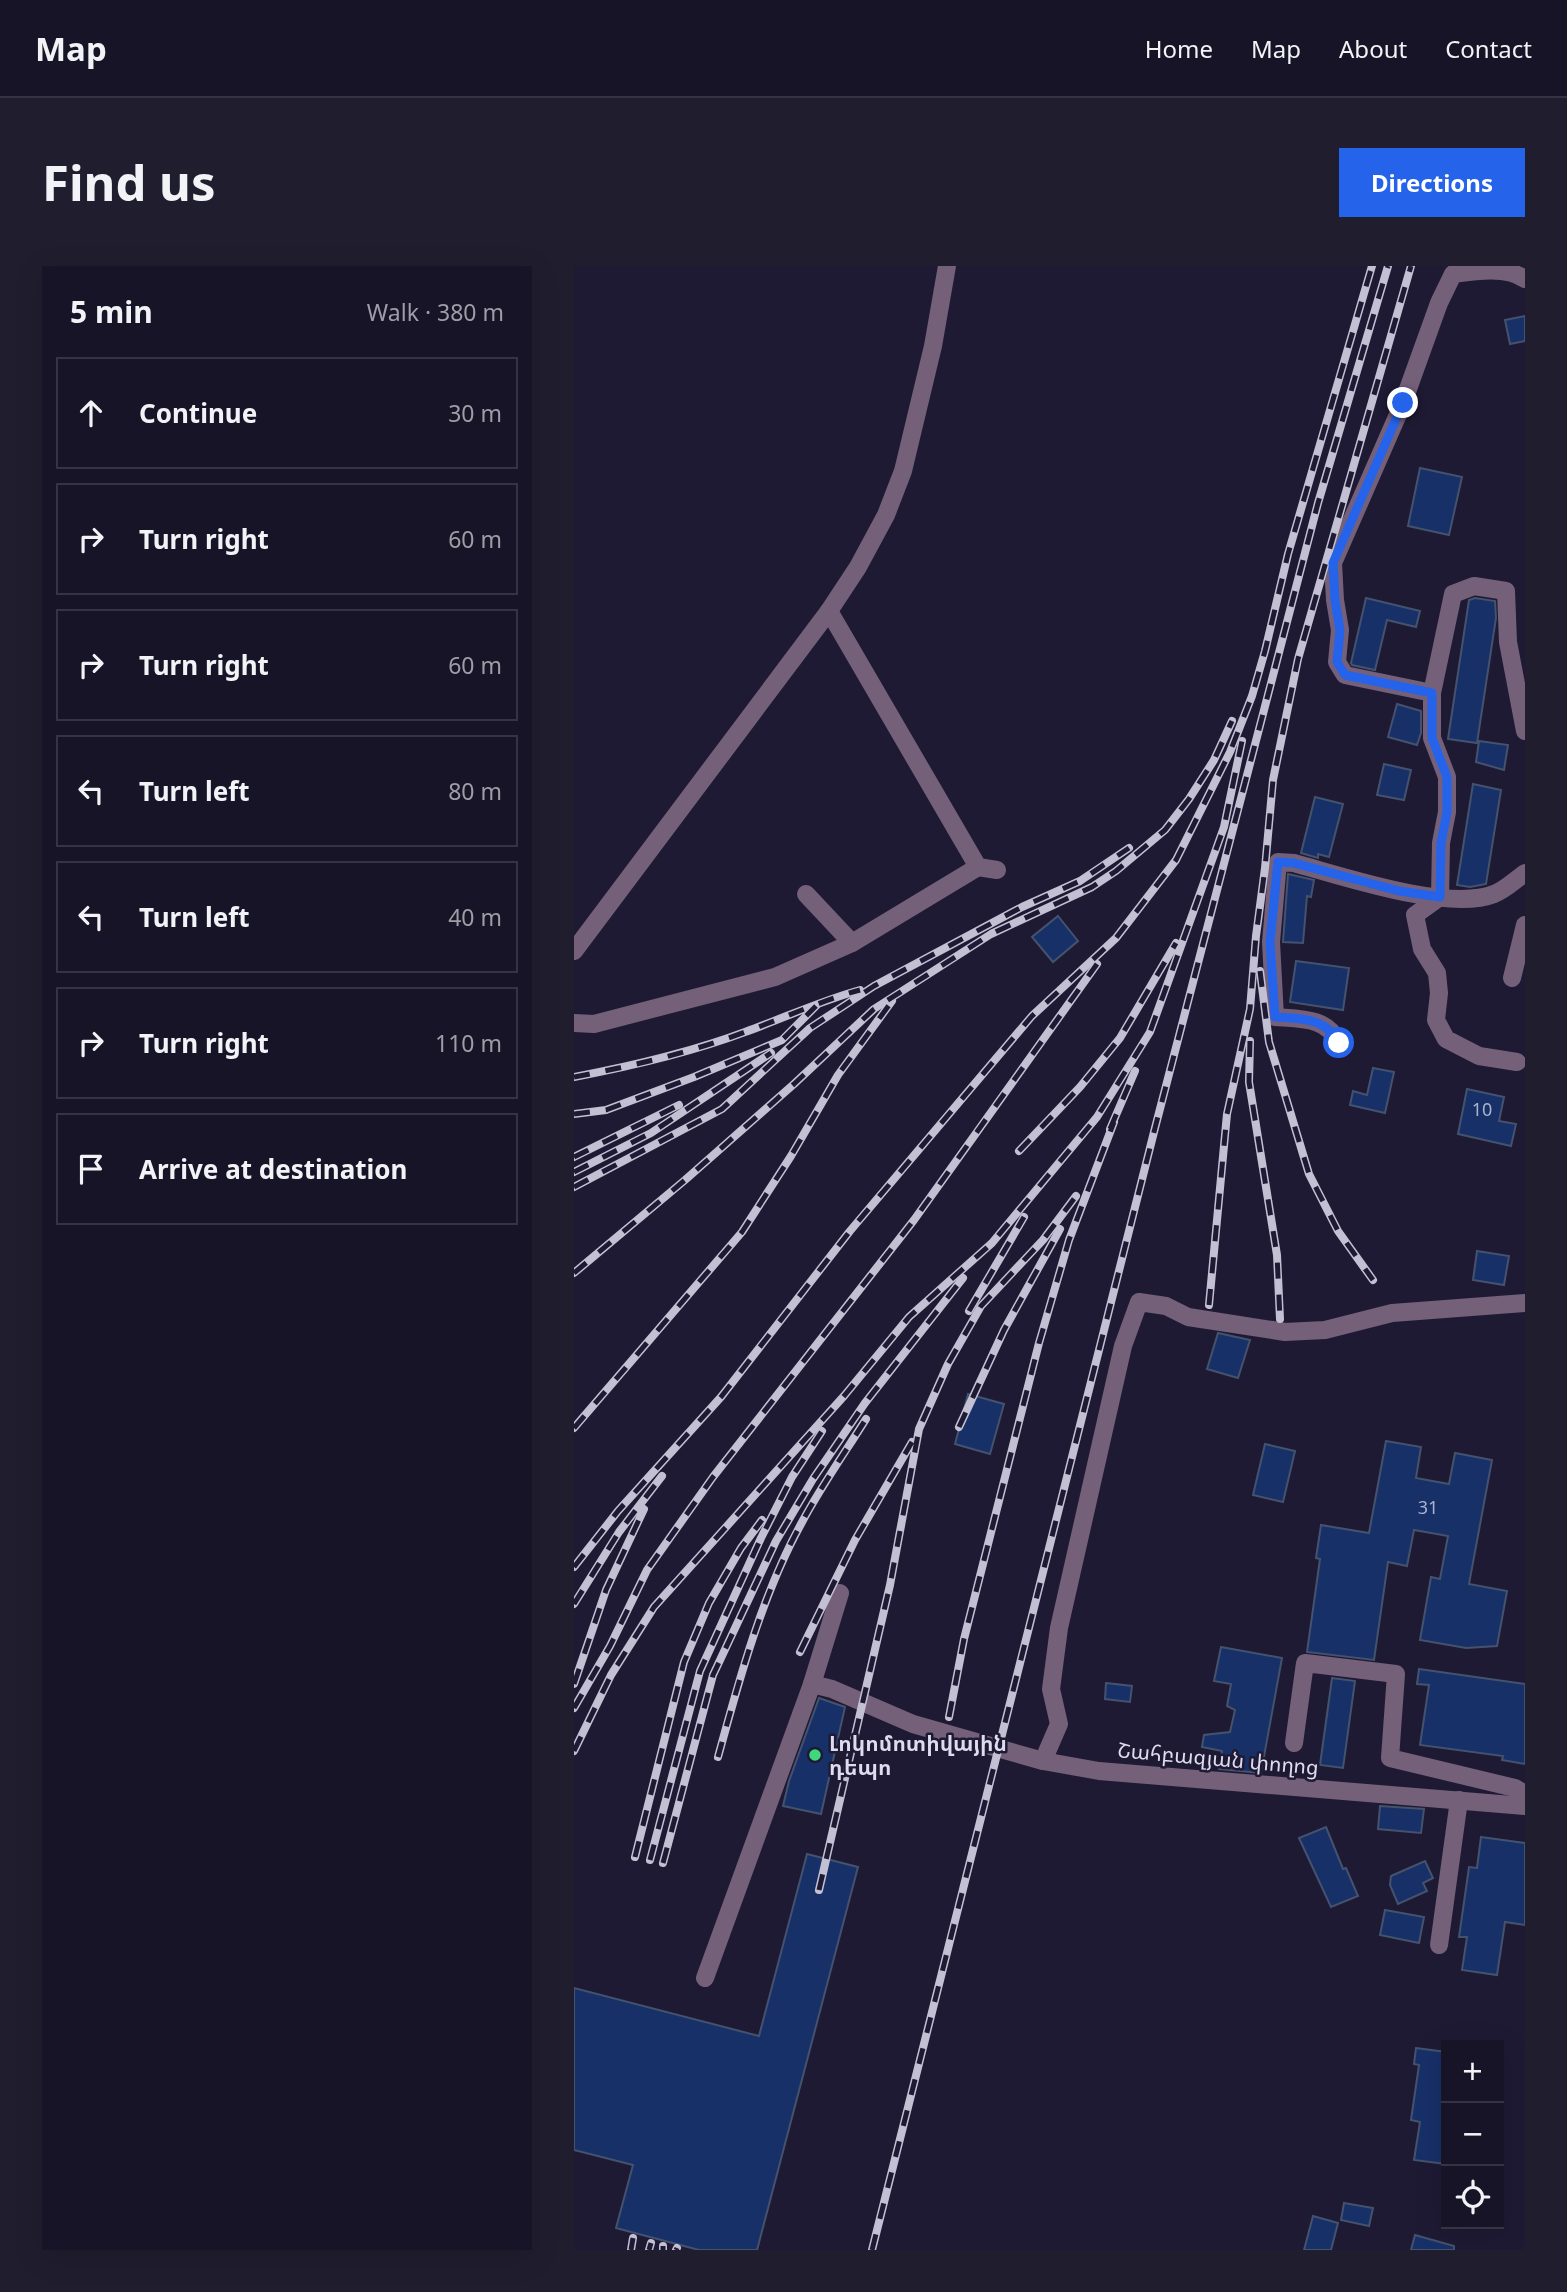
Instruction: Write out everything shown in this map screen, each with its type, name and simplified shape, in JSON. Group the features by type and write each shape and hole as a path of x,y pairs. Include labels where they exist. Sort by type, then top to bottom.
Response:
{"street":[{"path":"574,951 829,611 858,567 880,526 903,471 933,346 947,266"},
{"path":"1432,693 1345,675 1337,662 1340,630 1333,563 1403,403 1439,303 1453,274 1483,270 1518,274 1525,279"},
{"path":"1440,897 1441,843 1447,812 1447,777 1432,738 1432,693 1453,594 1474,586 1506,591 1508,642 1525,731"},
{"path":"829,611 978,867"},
{"path":"1339,1043 1334,1032 1317,1021 1275,1017 1270,942 1278,862 1294,863 1399,891 1463,900 1494,894 1525,873"},
{"path":"574,1023 594,1024 775,977 852,943 978,867 997,870"},
{"path":"806,894 852,943"},
{"path":"1440,897 1415,915 1422,949 1437,973 1439,993 1436,1020 1446,1039 1457,1045 1479,1056 1517,1062"},
{"path":"1511,978 1525,925"},
{"path":"1042,1761 1059,1724 1051,1689 1062,1616 1123,1346 1139,1302 1166,1306 1188,1317 1285,1332 1325,1330 1392,1313 1525,1303"},
{"path":"705,1978 812,1684 840,1594"},
{"path":"1294,1743 1305,1663 1396,1674 1390,1758 1515,1787 1525,1794"},
{"name":"Շահբազյան փողոց","path":"812,1684 832,1689 913,1724 1042,1761 1099,1770 1525,1806"},
{"path":"1439,1945 1459,1800"}],"building":[{"path":"1525,316 1525,341 1510,344 1505,320"},
{"path":"1420,468 1462,477 1449,535 1408,526"},
{"path":"1366,598 1420,611 1416,627 1387,620 1375,670 1351,663"},
{"path":"1475,598 1495,601 1496,618 1477,743 1448,739 1469,600"},
{"path":"1397,704 1421,711 1421,733 1417,745 1388,737"},
{"path":"1479,741 1508,745 1504,770 1476,762"},
{"path":"1384,764 1411,770 1404,800 1377,795"},
{"path":"1473,784 1501,790 1486,884 1470,887 1457,885"},
{"path":"1315,797 1343,804 1329,857 1318,854 1318,858 1301,853"},
{"path":"1288,874 1314,880 1311,897 1307,896 1303,943 1283,942"},
{"path":"1058,916 1078,941 1053,962 1032,937"},
{"path":"1296,961 1349,968 1343,1010 1290,1002"},
{"path":"1373,1068 1394,1072 1385,1113 1350,1105 1353,1091 1367,1095"},
{"path":"1467,1089 1504,1097 1499,1121 1516,1124 1511,1146 1458,1134"},
{"path":"1477,1251 1509,1256 1504,1285 1473,1280"},
{"path":"1218,1333 1250,1340 1238,1378 1207,1369"},
{"path":"968,1394 1004,1404 990,1454 955,1444"},
{"path":"1386,1441 1421,1447 1416,1478 1449,1484 1455,1453 1492,1460 1469,1584 1507,1591 1497,1646 1466,1648 1420,1640 1431,1577 1440,1579 1448,1536 1414,1530 1407,1566 1388,1562 1374,1660 1307,1652 1320,1559 1316,1558 1321,1525 1369,1533"},
{"path":"1265,1444 1295,1451 1283,1502 1253,1495"},
{"path":"1221,1647 1282,1658 1261,1773 1219,1769 1222,1751 1202,1747 1204,1735 1230,1732 1235,1710 1227,1706 1231,1684 1214,1681"},
{"path":"1419,1669 1525,1684 1525,1764 1502,1760 1503,1756 1420,1745 1429,1685 1417,1684"},
{"path":"1332,1678 1355,1681 1343,1768 1320,1765"},
{"path":"1106,1683 1132,1686 1130,1702 1105,1699"},
{"name":"Լոկոմոտիվային դեպո","path":"819,1698 845,1707 821,1814 783,1806 789,1781"},
{"path":"1380,1806 1424,1809 1421,1833 1378,1829"},
{"path":"1326,1827 1343,1869 1346,1868 1358,1896 1331,1907 1299,1838"},
{"path":"1481,1837 1525,1843 1525,1925 1505,1922 1497,1975 1462,1970 1467,1937 1459,1937 1469,1867 1477,1868"},
{"path":"807,1854 858,1867 757,2250 699,2250 616,2228 633,2165 574,2150 574,1988 759,2036"},
{"path":"1425,1861 1433,1878 1423,1883 1427,1891 1398,1904 1390,1885 1391,1876"},
{"path":"1385,1910 1424,1917 1419,1943 1380,1935"},
{"path":"1416,2048 1441,2051 1441,2163 1414,2160 1420,2122 1411,2120 1419,2065 1414,2064"},
{"path":"1344,2203 1373,2208 1369,2226 1341,2220"},
{"path":"1313,2216 1338,2223 1331,2250 1304,2250"},
{"path":"1415,2235 1454,2246 1454,2250 1411,2250"}],"railway":[{"path":"574,1567 618,1511 721,1397 850,1231 1032,1016 1116,938 1176,860 1230,752 1252,696 1288,554 1372,266"},
{"path":"872,2250 1155,1128 1318,503 1388,266"},
{"path":"1209,1305 1227,1114 1250,1009 1273,780 1298,659 1411,266"},
{"path":"574,1273 685,1180 874,1009 991,934 1092,887 1116,871 1165,830 1214,760 1232,721"},
{"path":"574,1751 611,1675 654,1607 844,1396 909,1317 992,1243 1097,1117 1150,1032 1224,827 1242,741"},
{"path":"574,1187 722,1109 810,1028 874,986 1022,907 1080,881 1129,848"},
{"path":"1019,1151 1080,1087 1120,1038 1176,943"},
{"path":"574,1708 610,1646 647,1570 713,1477 914,1220 1097,964"},
{"path":"1260,971 1269,1042 1309,1174 1338,1231 1373,1280"},
{"path":"574,1077 703,1046 860,990"},
{"path":"574,1428 742,1232 791,1156 838,1075 892,1001"},
{"path":"574,1114 606,1110 782,1040 816,1006"},
{"path":"1250,1041 1249,1082 1277,1255 1280,1319"},
{"path":"574,1172 651,1133 771,1053"},
{"path":"1110,1129 1135,1071"},
{"path":"574,1157 679,1105"},
{"path":"949,1717 964,1639 1039,1343 1069,1240 1114,1122"},
{"path":"819,1890 890,1585 919,1429 948,1364 981,1306 1043,1240 1076,1196"},
{"path":"969,1311 1024,1217"},
{"path":"959,1427 1004,1330 1060,1229"},
{"path":"663,1863 713,1675 776,1541 813,1479 865,1403 963,1278"},
{"path":"718,1757 743,1668 787,1551 824,1484 866,1419"},
{"path":"650,1860 700,1671 792,1477 822,1431"},
{"path":"800,1652 855,1540 912,1442"},
{"path":"574,1604 619,1532 662,1476"},
{"path":"574,1684 606,1590 644,1509"},
{"path":"635,1857 684,1662 709,1603 741,1548 762,1520"},
{"path":"631,2250 633,2238"},
{"path":"649,2250 651,2243"}],"place":[{"name":"Լոկոմոտիվային դեպո","path":"815,1755"}],"route":[{"path":"1339,1043 1334,1032 1317,1021 1275,1017 1270,942 1278,862 1294,863 1399,891 1440,897 1441,843 1447,812 1447,777 1432,738 1432,693 1345,675 1337,662 1340,630 1333,563 1403,403"}]}
